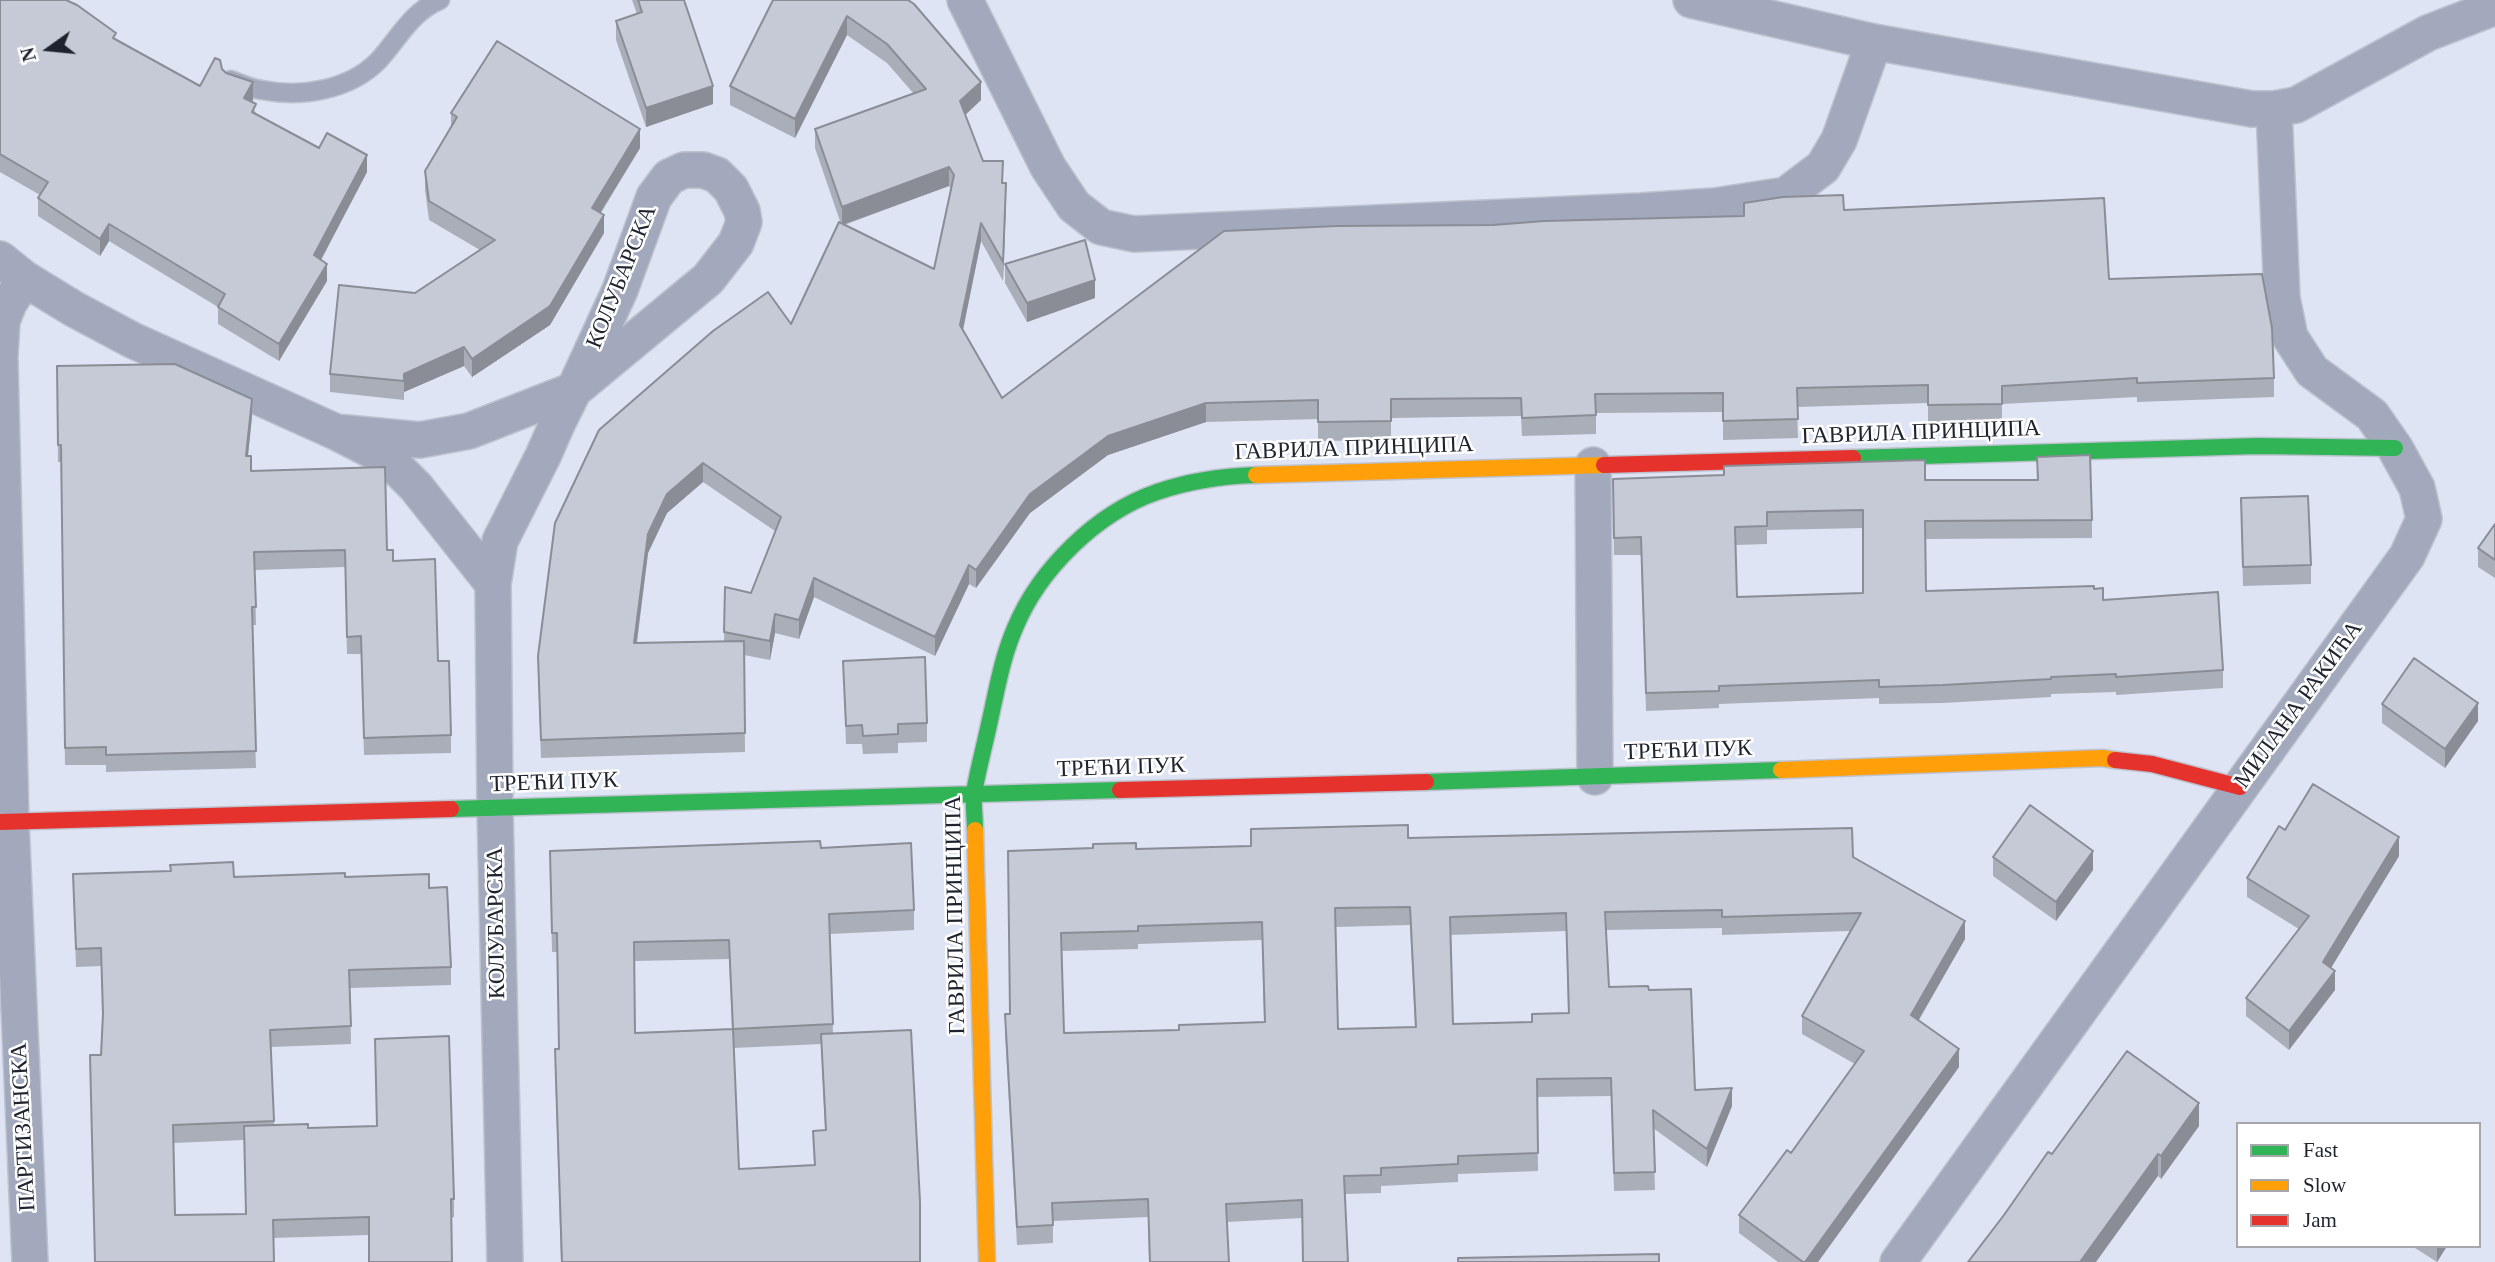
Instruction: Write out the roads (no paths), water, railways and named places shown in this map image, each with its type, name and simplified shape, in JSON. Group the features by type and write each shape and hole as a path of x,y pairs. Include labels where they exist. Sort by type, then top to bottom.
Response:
{"street":[{"path":"965,0 1048,167 1074,206 1101,227 1134,234 1641,211 1715,206 1786,194 1822,167 1839,140 1874,42"},
{"path":"1691,0 1874,42 2252,109 2296,105 2428,33 2495,7"},
{"name":"МИЛАНА РАКИЋА","path":"1898,1262 2407,556 2424,519 2417,488 2395,448 2372,415 2312,371 2290,337 2282,298 2274,109"},
{"name":"КОЛУБАРСКА","path":"336,432 420,440 469,431 574,390 708,279 736,243 744,222 742,211 731,189 717,175 703,170 684,170 669,177 654,197 620,290 574,390 500,541 493,584 505,1262"},
{"path":"0,355 2,321 9,303 12,269"},
{"name":"КОЛУБАРСКА","path":"12,269 132,341 336,432 387,458 416,486 493,584"},
{"name":"ПАРТИЗАНСКА","path":"0,361 5,821 30,1262"},
{"name":"ГАВРИЛА ПРИНЦИПА","path":"987,1262 974,794 1002,665 1015,627 1035,592 1059,560 1088,532 1120,510 1154,493 1191,482 1228,476 2258,446 2395,448"},
{"path":"1593,465 1595,777"},
{"name":"ТРЕЋИ ПУК","path":"5,821 1595,777 2102,758 2152,764 2240,787"}],"lane":[{"path":"232,80 260,90 279,92 315,92 350,81 367,71 379,59 414,16 440,0"}]}
